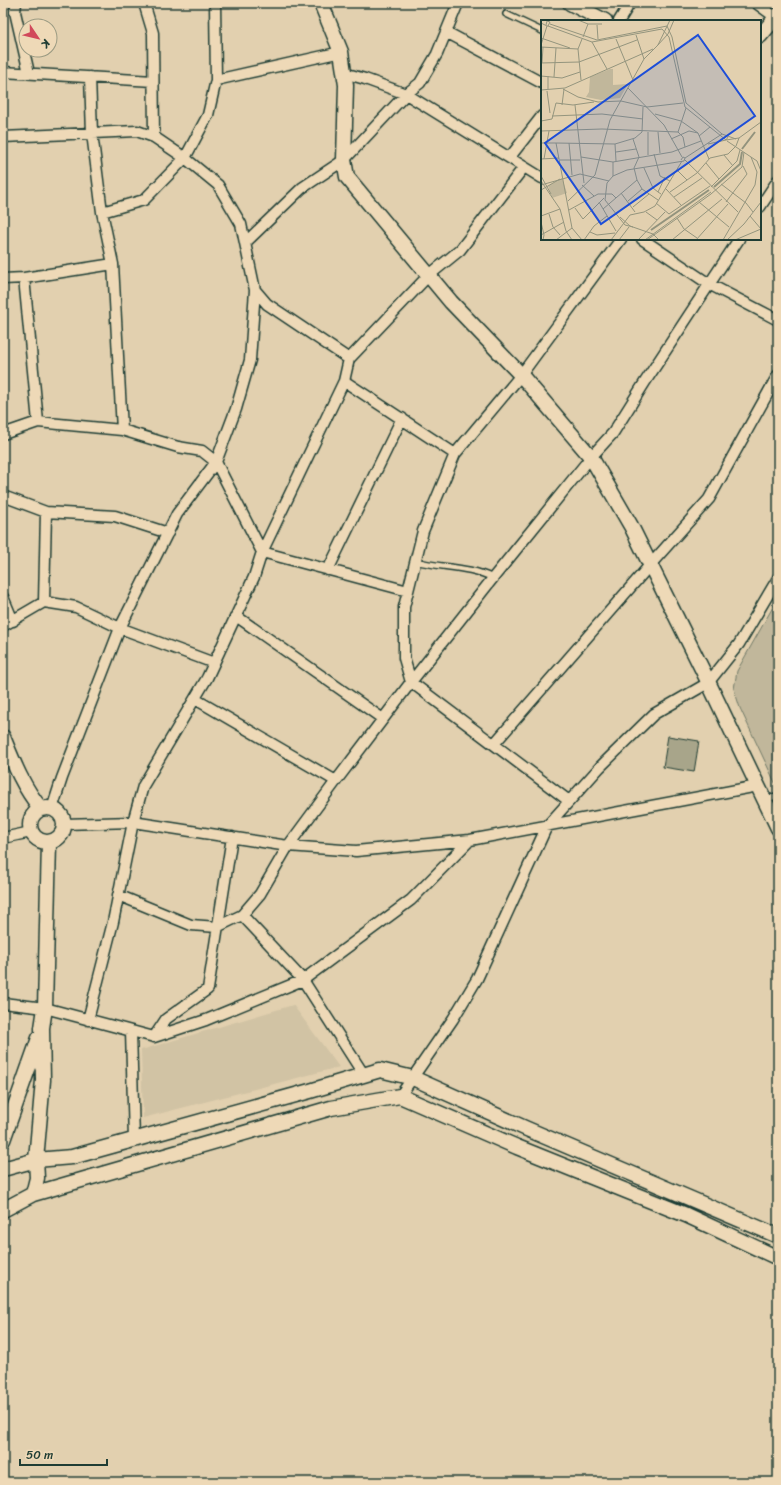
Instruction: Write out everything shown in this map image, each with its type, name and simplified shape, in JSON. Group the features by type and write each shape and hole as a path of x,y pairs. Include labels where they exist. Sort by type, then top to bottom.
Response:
{"street":[{"path":"16,3 15,12 29,73"},
{"path":"144,3 153,32 154,137"},
{"path":"102,212 144,200 185,158 208,115 216,80 215,3"},
{"path":"321,3 341,52 347,92 344,160 347,177 450,302 521,376 592,457 631,526 758,786 771,798 778,828"},
{"path":"245,243 302,188 344,160 406,94 420,83 437,54 458,3"},
{"path":"570,3 603,20"},
{"path":"620,20 630,3"},
{"path":"756,3 777,17 761,35"},
{"path":"446,32 541,82"},
{"path":"216,80 341,52"},
{"path":"3,72 153,82"},
{"path":"344,73 406,94 541,177"},
{"path":"90,77 92,133 102,212 113,264 122,430"},
{"path":"510,157 541,117"},
{"path":"3,137 137,131 154,137 185,158 218,185 241,224 255,290 250,360 236,409 216,462 177,514 120,628 62,778 47,809 36,812 30,821 31,832 38,840 49,843 59,838 62,834 64,824 61,815 47,809 30,795 16,770 3,737"},
{"path":"88,1020 113,922 133,822 143,786 195,699 214,663 254,576 262,552 344,381 349,359 428,276 460,250 524,167"},
{"path":"761,206 778,180"},
{"path":"569,801 411,682 404,658 404,607 423,531 455,454 521,376 620,240"},
{"path":"643,240 709,284 778,320"},
{"path":"118,895 191,925 217,926 242,915 260,894 288,846 411,682 493,578 613,433 738,240"},
{"path":"3,279 24,278 113,264"},
{"path":"24,278 38,422"},
{"path":"255,290 267,304 349,359"},
{"path":"494,744 709,499 778,375"},
{"path":"344,381 455,454"},
{"path":"328,570 402,418"},
{"path":"3,434 38,422 122,430 178,447 202,451 216,462 262,552 408,591"},
{"path":"3,496 46,512 116,516 168,533"},
{"path":"44,602 46,512"},
{"path":"400,1096 453,1019 477,979 546,826 600,767 654,714 708,683 739,644 778,578"},
{"path":"3,598 13,621"},
{"path":"3,626 44,602 76,607 120,628 214,663"},
{"path":"236,616 383,719"},
{"path":"195,699 336,781"},
{"path":"64,824 133,822 288,846 356,851 470,840 758,786"},
{"path":"3,838 31,832"},
{"path":"154,1037 166,1019 208,989 232,838"},
{"path":"3,1003 45,1008 154,1037 206,1020 303,980 411,900 470,840"},
{"path":"33,1194 37,1178 36,1160 43,1080 42,1028 45,1008 49,843"},
{"path":"242,915 303,980 364,1075"},
{"path":"3,1140 42,1028"},
{"path":"131,1031 134,1140"},
{"path":"3,1169 36,1160 72,1157 380,1070 413,1078 527,1129 778,1236"},
{"path":"3,1210 33,1194 331,1108 400,1096 517,1147 686,1215 778,1258"}],"lane":[{"path":"506,14 541,31"},
{"path":"415,561 480,571 493,578"}],"shaded area":[{"path":"778,598 778,789 740,708 734,689 737,671"},
{"path":"293,1005 339,1067 143,1118 141,1050"}],"building":[{"path":"668,736 699,741 694,772 663,767"}]}
